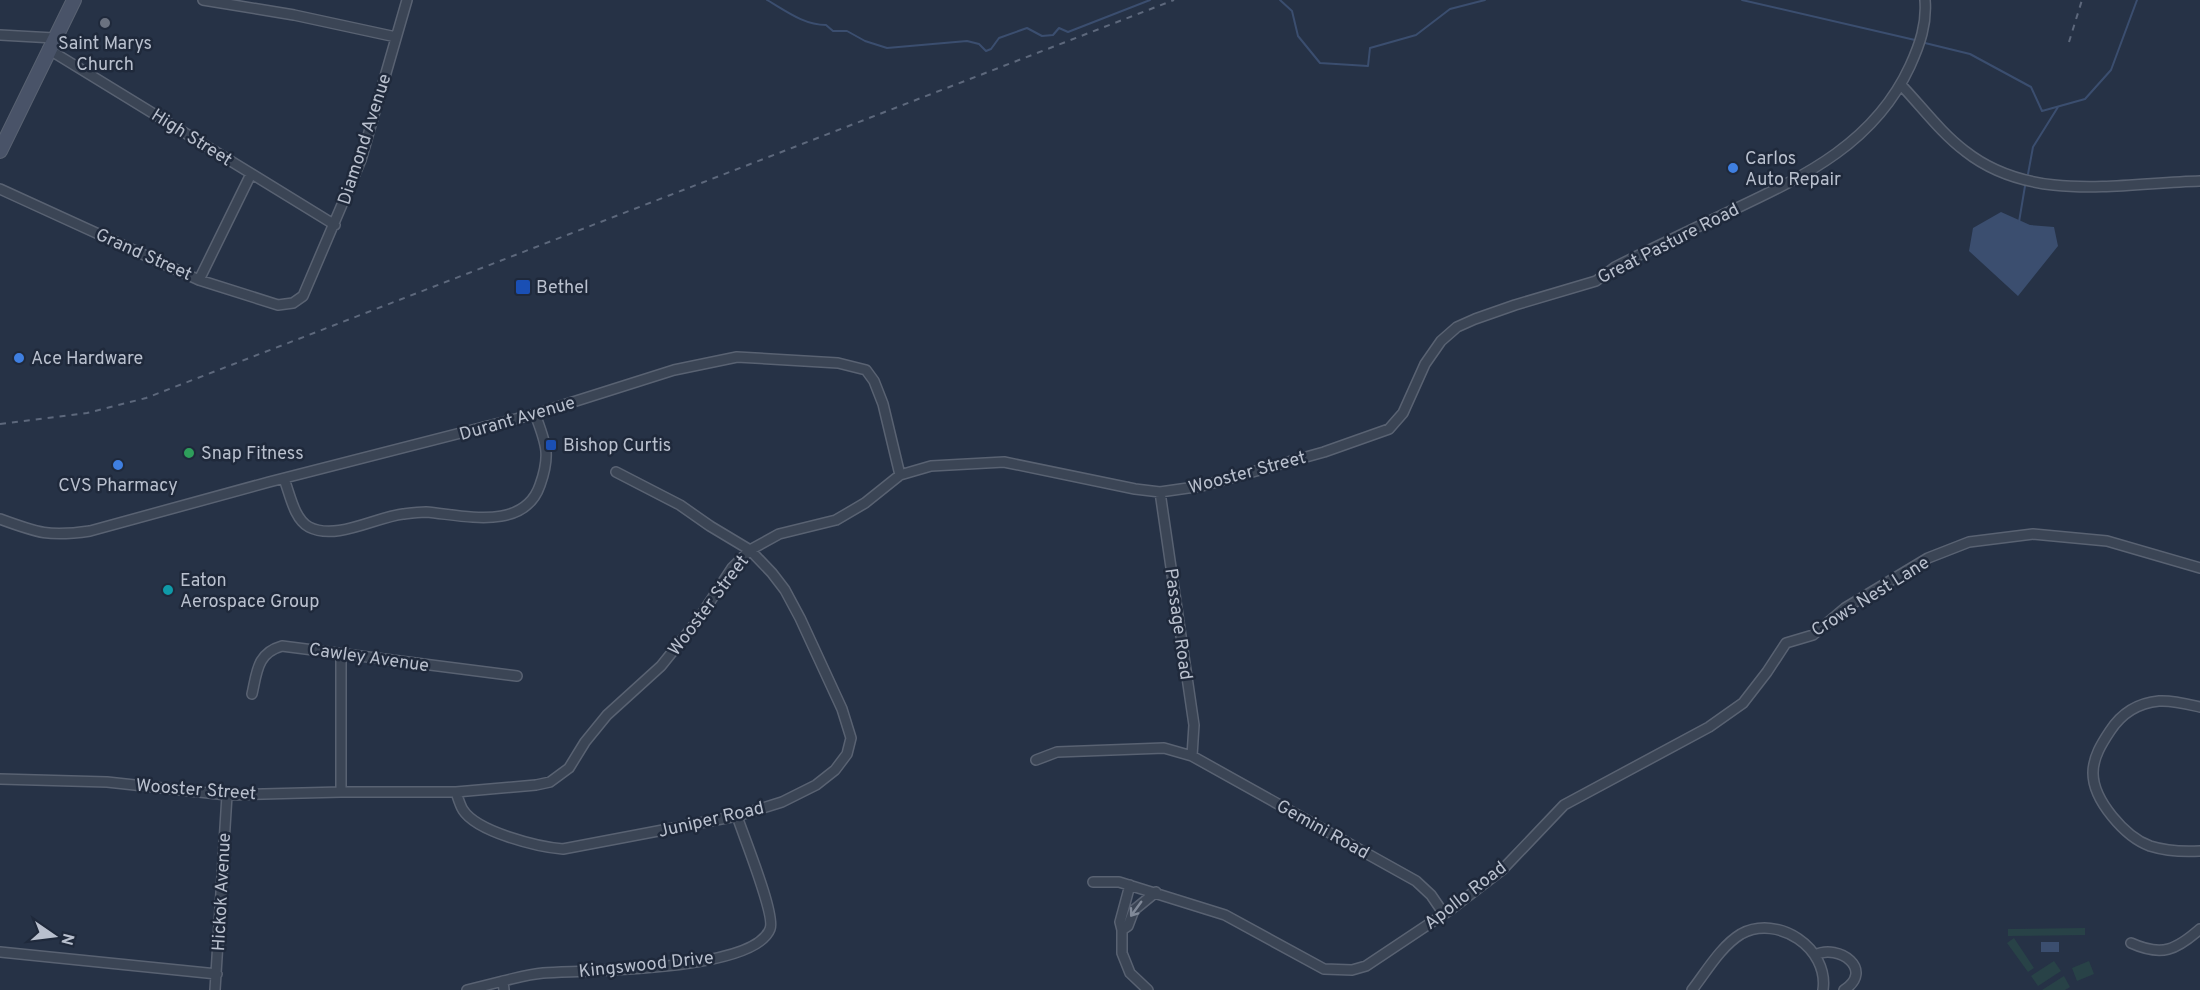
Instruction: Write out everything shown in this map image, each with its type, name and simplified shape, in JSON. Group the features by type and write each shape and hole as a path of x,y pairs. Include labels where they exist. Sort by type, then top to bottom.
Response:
{"main road":[{"path":"0,150 74,0"}],"street":[{"path":"203,0 294,15 396,37"},
{"name":"Diamond Avenue","path":"292,303 303,296 361,160 407,0"},
{"name":"Great Pasture Road","path":"1556,294 1596,281 1615,267 1781,187 1827,162 1879,116 1901,85 1921,42 1926,15 1925,0"},
{"path":"0,35 51,44"},
{"name":"High Street","path":"51,44 251,174 335,225"},
{"path":"1901,85 1964,151 1986,165 2018,178 2049,186 2073,187 2200,181"},
{"path":"199,280 251,174"},
{"name":"Grand Street","path":"0,189 199,280 278,305 292,303"},
{"name":"Wooster Street","path":"0,779 107,782 227,795 456,792 550,782 569,768 585,742 607,715 661,666 698,620 732,568 750,550 779,534 836,520 865,503 900,475 931,466 1004,462 1135,489 1160,492 1202,486 1323,452 1389,429 1403,413 1425,364 1441,341 1457,327 1485,315 1556,294"},
{"name":"Durant Avenue","path":"0,519 37,533 62,536 90,531 535,414 674,370 737,357 845,364 866,370 874,381 883,404 900,475"},
{"path":"284,479 297,512 306,525 317,530 364,525 399,514 423,512 485,518 506,516 527,505 538,490 546,468 547,446 535,414"},
{"name":"Juniper Road","path":"456,792 464,812 485,828 541,847 563,849 736,816 782,802 816,785 836,770 847,754 851,738 842,709 785,590 772,573 750,550 680,505 616,472"},
{"name":"Passage Road","path":"1160,492 1194,725 1192,756"},
{"name":"Crows Nest Lane","path":"1786,643 1813,635 1845,608 1928,558 1969,542 2033,534 2108,541 2200,568"},
{"name":"Apollo Road","path":"1093,882 1119,882 1225,915 1324,969 1352,970 1366,966 1444,914 1502,870 1564,805 1709,727 1743,703 1786,643"},
{"name":"Cawley Avenue","path":"252,694 257,670 263,656 270,649 282,646 517,676"},
{"path":"341,655 341,792"},
{"path":"2200,707 2159,701 2129,710 2116,722 2099,748 2093,772 2096,793 2120,825 2148,845 2172,851 2200,851"},
{"name":"Gemini Road","path":"1036,760 1057,752 1164,747 1192,756 1416,881 1444,914"},
{"name":"Hickok Avenue","path":"215,990 227,795"},
{"name":"Kingswood Drive","path":"467,990 503,986 540,973 636,968 716,960 763,940 771,928 770,910 736,816"},
{"path":"1130,885 1120,922 1122,953 1136,980 1148,990"},
{"path":"1122,930 1128,926 1134,910 1156,892"},
{"path":"1692,990 1726,947 1739,935 1749,930 1770,927 1797,937 1815,955 1823,974 1823,990"},
{"path":"2131,943 2155,951 2167,951 2182,944 2200,928"},
{"path":"1815,955 1828,951 1853,962 1856,975 1851,986 1844,990"},
{"path":"0,952 217,974"}],"green space":[{"path":"2085,928 2085,935 2008,936 2008,929"},
{"path":"2014,938 2034,968 2028,972 2007,943"},
{"path":"2054,961 2061,971 2038,986 2031,976"},
{"path":"2089,961 2094,974 2077,981 2072,968"},
{"path":"2064,976 2070,987 2065,990 2042,990"}],"water":[{"path":"2001,212 2030,225 2054,227 2058,246 2018,296 1969,251 1973,228"},
{"path":"2041,942 2059,942 2059,952 2041,952"}],"waterway":[{"path":"767,0 810,23 826,25 833,31 847,31 865,41 887,48 967,41 979,44 986,51 991,49 999,38 1027,28 1042,36 1053,35 1059,28 1068,32 1150,0"},
{"path":"1280,0 1292,11 1298,36 1320,63 1368,66 1370,48 1416,35 1450,9 1485,0"},
{"path":"1742,0 1915,40"},
{"path":"1925,43 1970,54 2031,87 2042,111 2085,99 2111,70 2137,0"},
{"path":"2028,174 2033,147 2058,107"},
{"path":"2019,222 2025,186"}],"railway":[{"path":"0,424 87,413 146,398 1174,0"},
{"path":"2069,42 2082,0"}],"place":[{"name":"Saint Marys Church","path":"105,23"},
{"name":"Carlos Auto Repair","path":"1733,168"},
{"name":"Bethel","path":"523,287"},
{"name":"Ace Hardware","path":"19,358"},
{"name":"Bishop Curtis","path":"551,445"},
{"name":"Snap Fitness","path":"189,453"},
{"name":"CVS Pharmacy","path":"118,465"},
{"name":"Eaton Aerospace Group","path":"168,590"}]}
